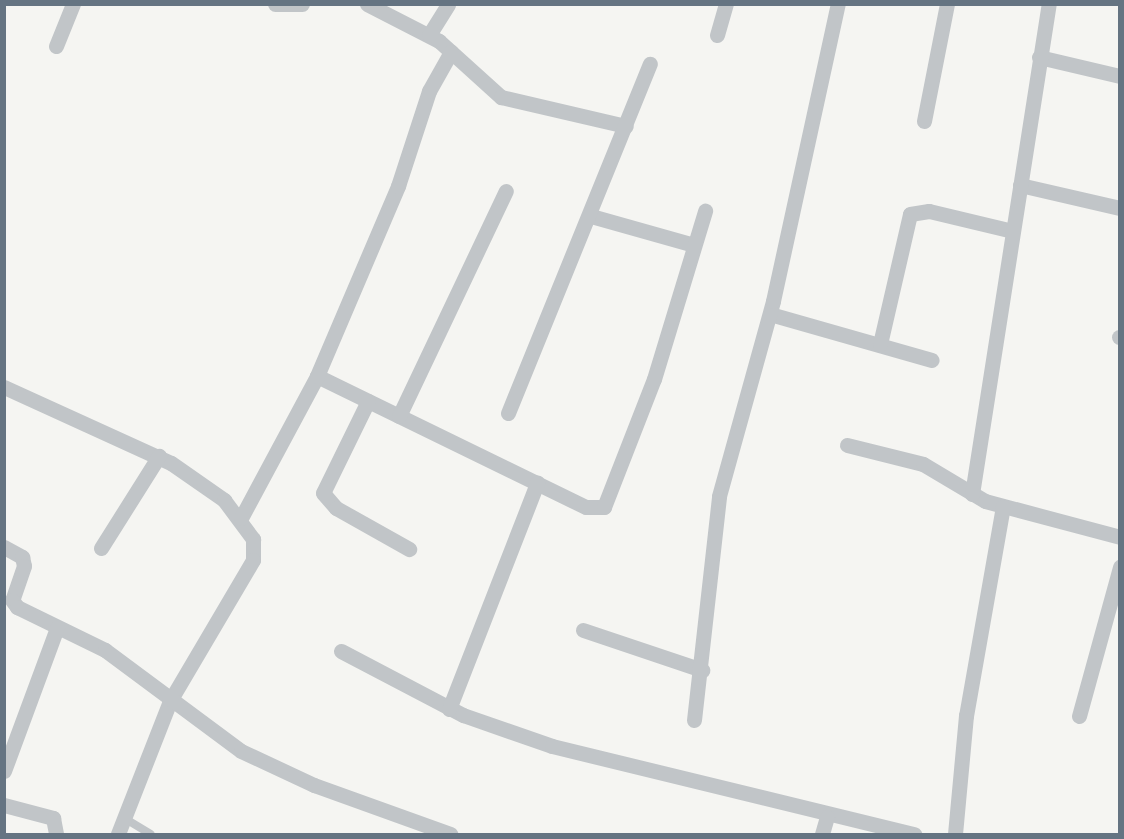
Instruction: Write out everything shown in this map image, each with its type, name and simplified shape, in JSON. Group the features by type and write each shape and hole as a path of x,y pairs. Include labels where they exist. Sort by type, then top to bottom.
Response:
{"street":[{"path":"56,46 73,4"},
{"path":"275,4 302,4"},
{"path":"367,4 429,35 516,104 626,126"},
{"path":"429,35 448,4"},
{"path":"717,35 726,4"},
{"path":"694,720 702,670 719,496 770,314 838,4"},
{"path":"924,121 947,4"},
{"path":"972,494 1049,4"},
{"path":"241,518 317,376 398,186 429,91 451,52"},
{"path":"1039,57 1119,76"},
{"path":"508,413 591,216 650,63"},
{"path":"1020,185 1119,208"},
{"path":"399,416 506,191"},
{"path":"317,376 537,483 596,509 611,498 705,211"},
{"path":"879,344 910,214 929,211 1013,231"},
{"path":"591,216 694,245"},
{"path":"770,314 932,360"},
{"path":"4,387 159,456 204,484 241,518 253,539 253,560 170,701 118,834"},
{"path":"368,400 323,493 336,508 409,549"},
{"path":"847,445 923,464 972,494 1003,507 1119,537"},
{"path":"101,548 159,456"},
{"path":"449,709 537,483"},
{"path":"955,834 966,716 1003,507"},
{"path":"4,547 22,557 24,566 12,600 16,608 105,650 170,701 264,763 450,834"},
{"path":"1079,716 1119,567"},
{"path":"4,771 57,627"},
{"path":"583,630 702,670"},
{"path":"341,651 449,709 552,746 827,817 914,834"},
{"path":"4,805 52,818 56,834"},
{"path":"822,834 827,817"}],"lane":[{"path":"124,819 151,834"}]}
